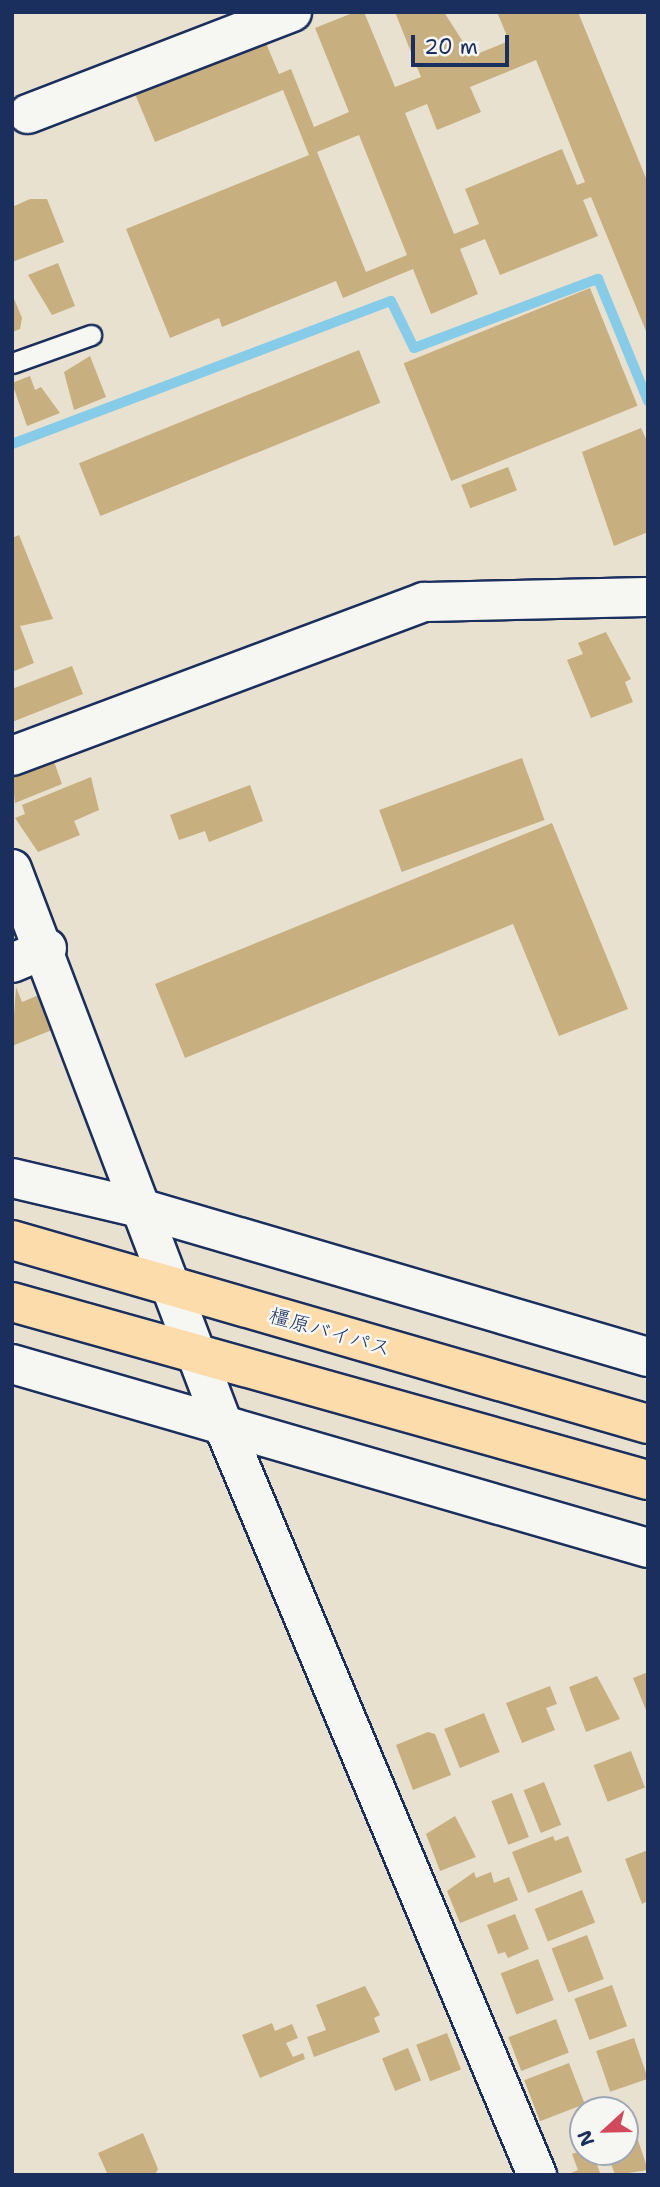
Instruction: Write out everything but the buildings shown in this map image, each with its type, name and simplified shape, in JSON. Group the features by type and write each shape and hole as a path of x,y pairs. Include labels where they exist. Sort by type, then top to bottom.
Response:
{"highway":[{"name":"橿原バイパス","path":"12,1240 648,1424"},
{"path":"12,1302 648,1480"}],"street":[{"path":"28,114 292,12"},
{"path":"12,756 424,602 648,597"},
{"path":"12,869 47,948 140,1208 224,1427 537,2175"},
{"path":"12,963 47,948"},
{"path":"12,1178 140,1208 648,1357"},
{"path":"12,1364 648,1548"}],"lane":[{"path":"12,363 91,335"}],"waterway":[{"path":"12,444 391,301 414,348 598,279 648,401"}]}
